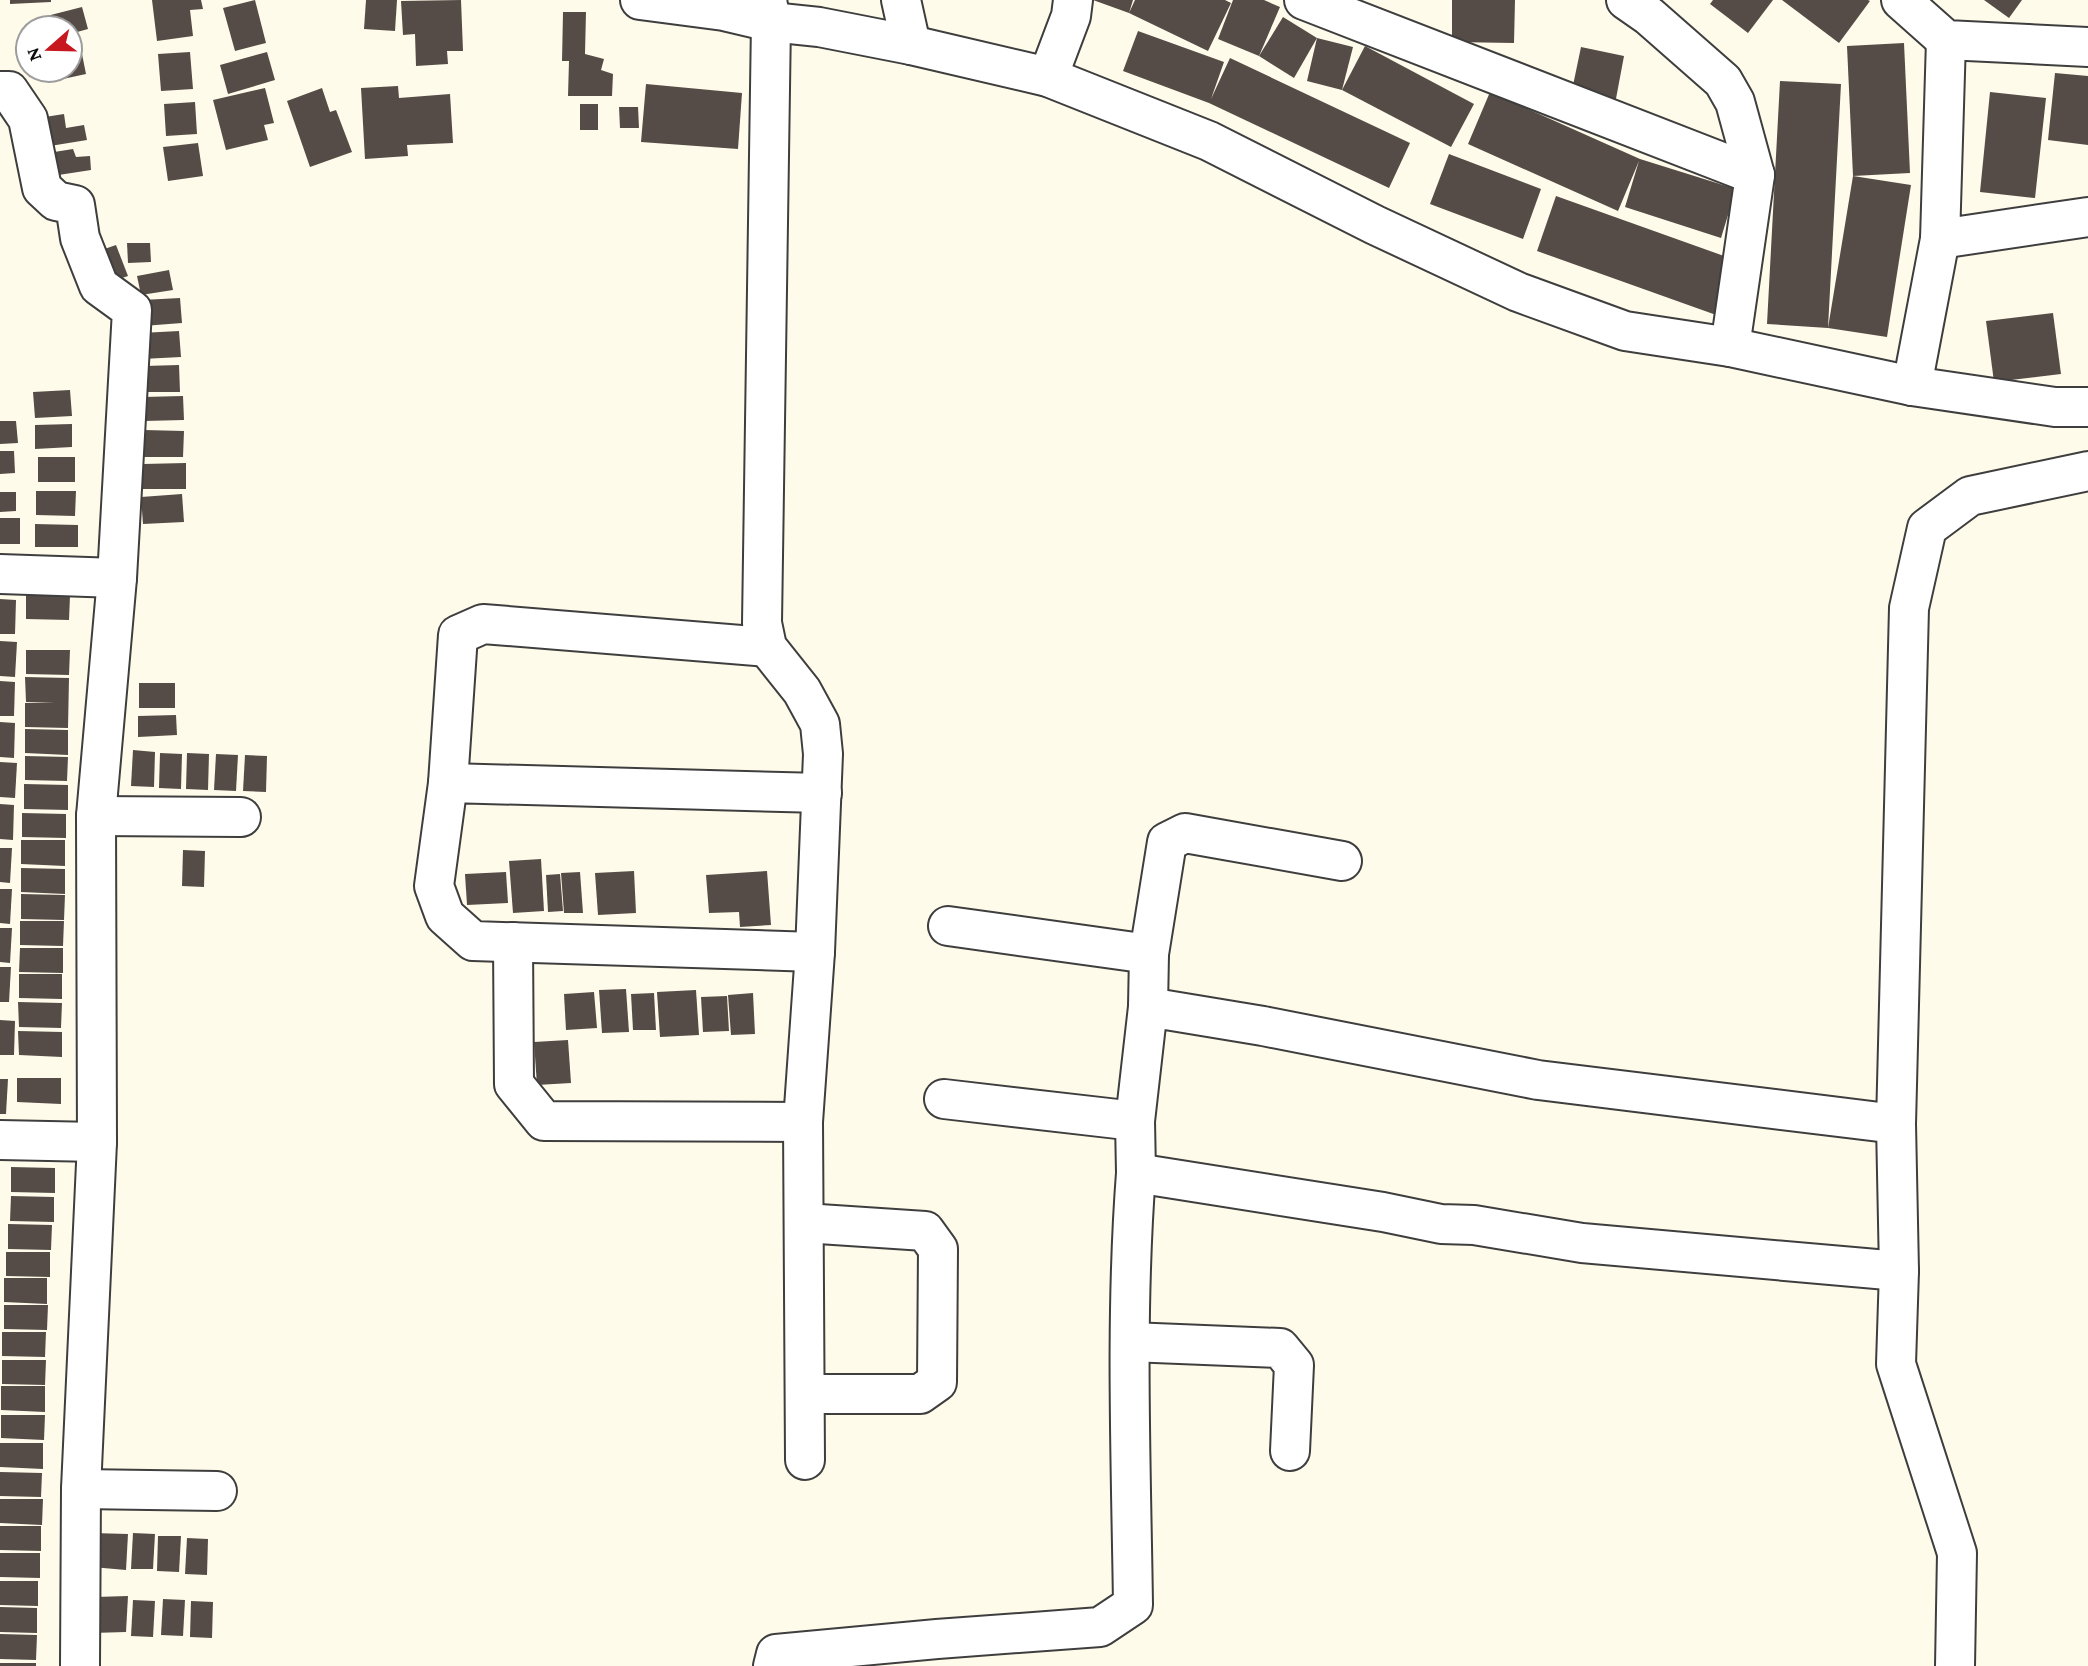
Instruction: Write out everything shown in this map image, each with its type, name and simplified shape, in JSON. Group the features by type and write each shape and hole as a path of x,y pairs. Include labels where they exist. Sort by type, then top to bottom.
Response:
{"street":[{"path":"640,0 724,11 769,11 819,27 1048,77 1209,141 1375,225 1518,292 1625,331 1730,348 1912,386 2055,407 2088,407"},
{"path":"901,0 911,45"},
{"path":"1048,77 1071,16 1073,0"},
{"path":"1304,0 1755,175"},
{"path":"1626,0 1649,16 1723,81 1735,102 1755,175 1730,348"},
{"path":"1901,0 1945,40 2088,47"},
{"path":"769,11 762,623 767,647 802,691 820,724 823,754 815,952 803,1122 805,1460"},
{"path":"1912,386 1940,239 1945,40"},
{"path":"0,91 9,91 28,119 43,188 56,201 75,205 80,238 99,286 132,310 117,578 96,816 97,1142 81,1489 80,1666"},
{"path":"1940,239 2088,217"},
{"path":"1955,1666 1957,1553 1896,1364 1899,1270 1896,1124 1909,608 1927,527 1970,496 2088,471"},
{"path":"0,574 117,578"},
{"path":"767,647 483,624 458,635 448,783 434,886 445,916 473,941 815,952"},
{"path":"448,783 822,793"},
{"path":"96,816 241,817"},
{"path":"773,1666 776,1654 938,1652 1100,1627 1133,1605 1130,1342 1136,1173 1135,1121 1148,1007 1149,954 1167,842 1185,833 1342,861"},
{"path":"948,926 1149,954"},
{"path":"513,942 514,1084 544,1121 803,1122"},
{"path":"1148,1007 1263,1026 1538,1080 1896,1124"},
{"path":"944,1099 1135,1121"},
{"path":"0,1140 97,1142"},
{"path":"1136,1173 1384,1212 1441,1224 1474,1225 1582,1243 1899,1270"},
{"path":"804,1223 925,1231 938,1249 937,1382 920,1394 805,1394"},
{"path":"1130,1342 1280,1348 1294,1365 1290,1451"},
{"path":"81,1489 217,1491"}],"building":[{"path":"10,0 51,0 51,2 10,4"},
{"path":"152,0 201,0 203,9 190,10 193,36 157,41"},
{"path":"255,0 266,43 235,51 223,8"},
{"path":"366,0 397,0 395,31 364,29"},
{"path":"461,0 463,51 447,51 448,64 416,66 415,34 403,35 401,1"},
{"path":"1093,0 1133,0 1129,13"},
{"path":"1135,0 1225,0 1231,3 1208,51 1129,13"},
{"path":"1233,0 1264,0 1280,7 1259,56 1218,39"},
{"path":"1452,0 1515,0 1514,43 1452,42"},
{"path":"1713,0 1773,0 1748,33 1710,4"},
{"path":"1782,0 1868,0 1870,1 1839,43"},
{"path":"1984,0 2022,0 2009,18"},
{"path":"82,7 84,14 55,14"},
{"path":"563,12 586,12 585,54 604,59 601,70 613,74 612,96 568,96 569,61 562,61"},
{"path":"84,14 88,29 84,30"},
{"path":"1283,17 1317,38 1294,78 1259,56"},
{"path":"1138,31 1224,62 1211,99 1230,58 1410,143 1389,188 1209,103 1123,71"},
{"path":"1317,38 1353,47 1342,90 1307,81"},
{"path":"1904,43 1910,173 1853,176 1847,46"},
{"path":"1365,46 1474,104 1451,147 1342,90"},
{"path":"1581,47 1624,56 1615,104 1571,95"},
{"path":"190,52 193,89 161,91 158,54"},
{"path":"267,52 275,80 228,94 220,65"},
{"path":"2055,73 2088,76 2088,145 2048,140"},
{"path":"1780,81 1841,84 1828,328 1767,324"},
{"path":"646,84 742,93 738,149 641,142"},
{"path":"398,86 399,98 450,94 453,143 407,145 408,156 365,159 361,88"},
{"path":"265,88 274,123 264,125 268,140 226,150 213,100"},
{"path":"322,88 330,112 336,110 352,152 310,167 287,101"},
{"path":"1490,92 1640,159 1736,189 1721,238 1625,207 1639,161 1618,211 1468,144"},
{"path":"1990,92 2046,98 2035,198 1980,192"},
{"path":"195,102 197,134 166,136 164,104"},
{"path":"580,104 598,104 598,130 580,130"},
{"path":"619,107 638,107 639,128 620,128"},
{"path":"64,114 66,128 84,125 87,140 50,146 45,117"},
{"path":"198,143 203,176 168,181 163,147"},
{"path":"73,149 76,157 90,156 91,170 52,176 48,153"},
{"path":"1449,154 1541,189 1523,239 1430,204"},
{"path":"1853,176 1911,185 1887,337 1828,328"},
{"path":"1556,196 1738,261 1719,316 1537,251"},
{"path":"127,243 150,243 151,262 128,263"},
{"path":"116,245 128,276 107,283 96,252"},
{"path":"169,270 173,290 141,295 137,276"},
{"path":"180,298 182,323 143,326 142,300"},
{"path":"2053,313 2061,374 1994,382 1986,321"},
{"path":"179,331 181,357 142,359 141,333"},
{"path":"179,365 180,392 144,392 144,366"},
{"path":"70,390 72,416 35,418 33,392"},
{"path":"183,396 184,420 144,421 143,397"},
{"path":"0,421 16,421 18,443 0,444"},
{"path":"72,424 72,447 35,449 35,425"},
{"path":"144,430 184,431 183,457 144,457"},
{"path":"0,451 14,451 15,473 0,474"},
{"path":"38,457 75,457 75,482 38,482"},
{"path":"186,463 186,489 143,489 143,464"},
{"path":"36,491 76,491 75,516 36,515"},
{"path":"0,492 16,492 16,511 0,512"},
{"path":"182,494 184,522 143,524 141,497"},
{"path":"0,518 20,518 20,544 0,544"},
{"path":"35,524 78,525 78,547 35,547"},
{"path":"26,595 70,596 69,620 26,619"},
{"path":"0,599 16,600 15,634 0,634"},
{"path":"0,641 17,642 15,677 0,676"},
{"path":"26,650 70,650 69,675 26,674"},
{"path":"25,677 69,678 68,728 25,727 25,703 55,702 26,702"},
{"path":"0,681 15,682 14,716 0,716"},
{"path":"139,683 175,683 175,708 139,708"},
{"path":"176,715 177,735 138,737 138,716"},
{"path":"0,722 15,723 14,758 0,757"},
{"path":"25,729 68,730 68,755 25,753"},
{"path":"133,750 155,752 154,787 131,786"},
{"path":"160,753 182,754 181,789 159,788"},
{"path":"187,753 209,754 208,790 186,789"},
{"path":"216,754 238,755 236,791 214,790"},
{"path":"245,755 267,756 266,792 243,791"},
{"path":"25,756 68,757 67,781 25,780"},
{"path":"0,762 17,763 15,798 0,797"},
{"path":"24,784 68,785 68,810 24,809"},
{"path":"0,804 14,805 13,840 0,839"},
{"path":"22,813 66,814 66,838 22,837"},
{"path":"21,840 65,840 65,866 21,864"},
{"path":"0,848 12,848 10,883 0,882"},
{"path":"183,850 205,851 204,887 182,886"},
{"path":"541,859 544,911 513,913 509,861"},
{"path":"21,868 65,869 65,894 21,892"},
{"path":"634,871 636,913 598,915 595,873"},
{"path":"767,871 771,925 740,927 739,912 709,913 706,875"},
{"path":"506,872 508,903 467,905 465,874"},
{"path":"580,872 583,913 564,913 561,873"},
{"path":"560,874 563,911 548,912 546,875"},
{"path":"0,889 12,889 10,924 0,923"},
{"path":"21,894 65,895 64,920 21,919"},
{"path":"20,921 64,921 63,946 20,945"},
{"path":"0,928 12,928 10,963 0,962"},
{"path":"20,948 63,948 63,973 19,972"},
{"path":"0,967 11,967 9,1002 0,1002"},
{"path":"19,974 62,974 62,999 19,998"},
{"path":"626,989 629,1032 602,1033 599,990"},
{"path":"696,990 699,1035 660,1037 657,992"},
{"path":"594,992 597,1028 566,1030 564,994"},
{"path":"654,993 656,1030 633,1030 631,994"},
{"path":"753,993 755,1034 731,1035 728,995"},
{"path":"727,996 729,1031 703,1032 701,997"},
{"path":"18,1002 62,1003 61,1028 19,1027"},
{"path":"0,1020 15,1021 14,1055 0,1055"},
{"path":"18,1031 62,1032 62,1057 19,1055"},
{"path":"568,1040 571,1083 537,1085 534,1042"},
{"path":"17,1078 61,1078 61,1104 17,1102"},
{"path":"0,1079 8,1079 6,1114 0,1114"},
{"path":"11,1167 55,1168 55,1193 11,1192"},
{"path":"11,1196 54,1197 54,1222 10,1221"},
{"path":"8,1224 52,1225 51,1250 8,1249"},
{"path":"6,1252 50,1252 50,1277 6,1276"},
{"path":"4,1278 47,1278 47,1304 4,1302"},
{"path":"4,1305 48,1305 47,1330 4,1329"},
{"path":"2,1332 46,1332 45,1357 2,1356"},
{"path":"2,1360 46,1360 45,1385 2,1384"},
{"path":"1,1386 45,1386 45,1412 1,1410"},
{"path":"1,1415 45,1415 44,1440 1,1438"},
{"path":"0,1443 43,1443 43,1469 0,1467"},
{"path":"0,1472 42,1473 41,1497 0,1496"},
{"path":"0,1499 43,1499 42,1525 0,1523"},
{"path":"0,1526 41,1526 41,1551 0,1550"},
{"path":"92,1533 128,1534 126,1570 92,1567"},
{"path":"133,1533 155,1534 153,1569 131,1569"},
{"path":"158,1536 181,1536 179,1572 157,1571"},
{"path":"187,1538 208,1539 207,1575 185,1574"},
{"path":"0,1553 40,1553 40,1578 0,1577"},
{"path":"0,1581 38,1581 38,1606 0,1605"},
{"path":"128,1596 126,1632 92,1633 95,1597"},
{"path":"163,1599 185,1600 183,1636 161,1635"},
{"path":"133,1600 155,1601 153,1637 131,1636"},
{"path":"191,1601 213,1602 212,1638 190,1637"},
{"path":"0,1607 37,1608 37,1633 0,1632"},
{"path":"0,1634 37,1635 36,1660 0,1659"},
{"path":"0,1663 36,1663 36,1666 0,1666"}]}
